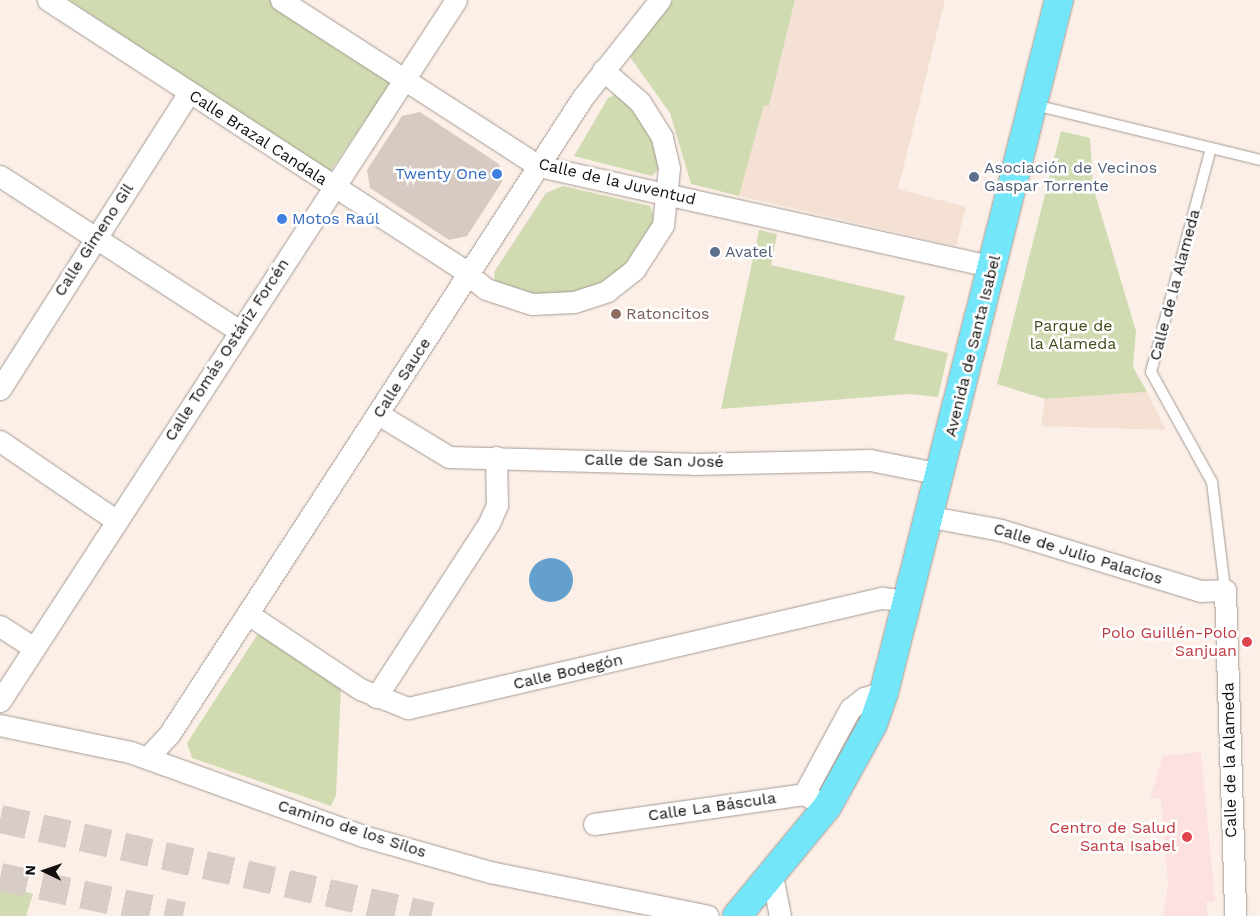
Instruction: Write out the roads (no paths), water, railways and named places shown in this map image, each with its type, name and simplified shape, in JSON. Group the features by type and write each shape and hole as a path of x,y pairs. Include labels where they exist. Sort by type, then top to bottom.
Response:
{"main road":[{"name":"Avenida de Santa Isabel","path":"737,916 772,876 816,800 865,739 884,692 910,601 1034,105 1054,1"}],"street":[{"name":"Calle Brazal Candala","path":"48,0 469,275 492,292 519,302 544,305 591,298 624,279 648,253 663,225 668,194 668,157 658,128 635,97 603,70"},
{"name":"Calle de la Juventud","path":"281,0 538,166 993,267"},
{"name":"Calle Tomás Ostáriz Forcén","path":"0,701 333,186 456,0"},
{"name":"Calle Sauce","path":"147,758 170,733 538,166 603,70 660,0"},
{"name":"Calle Gimeno Gil","path":"0,389 189,92"},
{"path":"0,176 240,331"},
{"name":"Calle de San José","path":"378,414 443,456 693,464 870,460 941,474"},
{"path":"0,441 117,521"},
{"path":"376,697 489,523 497,505 496,457"},
{"name":"Calle de Julio Palacios","path":"930,517 1001,530 1200,591 1225,590"},
{"name":"Calle de la Alameda","path":"1225,590 1235,916"},
{"name":"Calle Bodegón","path":"248,614 376,697 412,707 882,598 910,601"},
{"path":"0,626 34,648"},
{"name":"Camino de los Silos","path":"0,726 147,758 363,836 490,872 708,916"},
{"name":"Calle La Báscula","path":"594,824 816,800"},
{"path":"772,876 780,916"}],"lane":[{"path":"1034,105 1260,160"},
{"name":"Calle de la Alameda","path":"1211,148 1151,372 1212,482 1225,590"}],"water":[{"path":"551,558 563,562 569,568 573,580 569,592 563,598 551,602 539,598 533,592 529,580 533,568 539,562"}],"tunnel":[{"path":"0,819 431,916"},
{"path":"0,877 183,916"}],"place":[{"name":"Twenty One","path":"497,174"},
{"name":"Asociación de Vecinos Gaspar Torrente","path":"974,177"},
{"name":"Motos Raúl","path":"282,219"},
{"name":"Avatel","path":"715,252"},
{"name":"Ratoncitos","path":"616,314"},
{"name":"Polo Guillén-Polo Sanjuan","path":"1247,642"},
{"name":"Centro de Salud Santa Isabel","path":"1187,837"}],"park label":[{"name":"Parque de la Alameda","path":"1073,335"}]}
